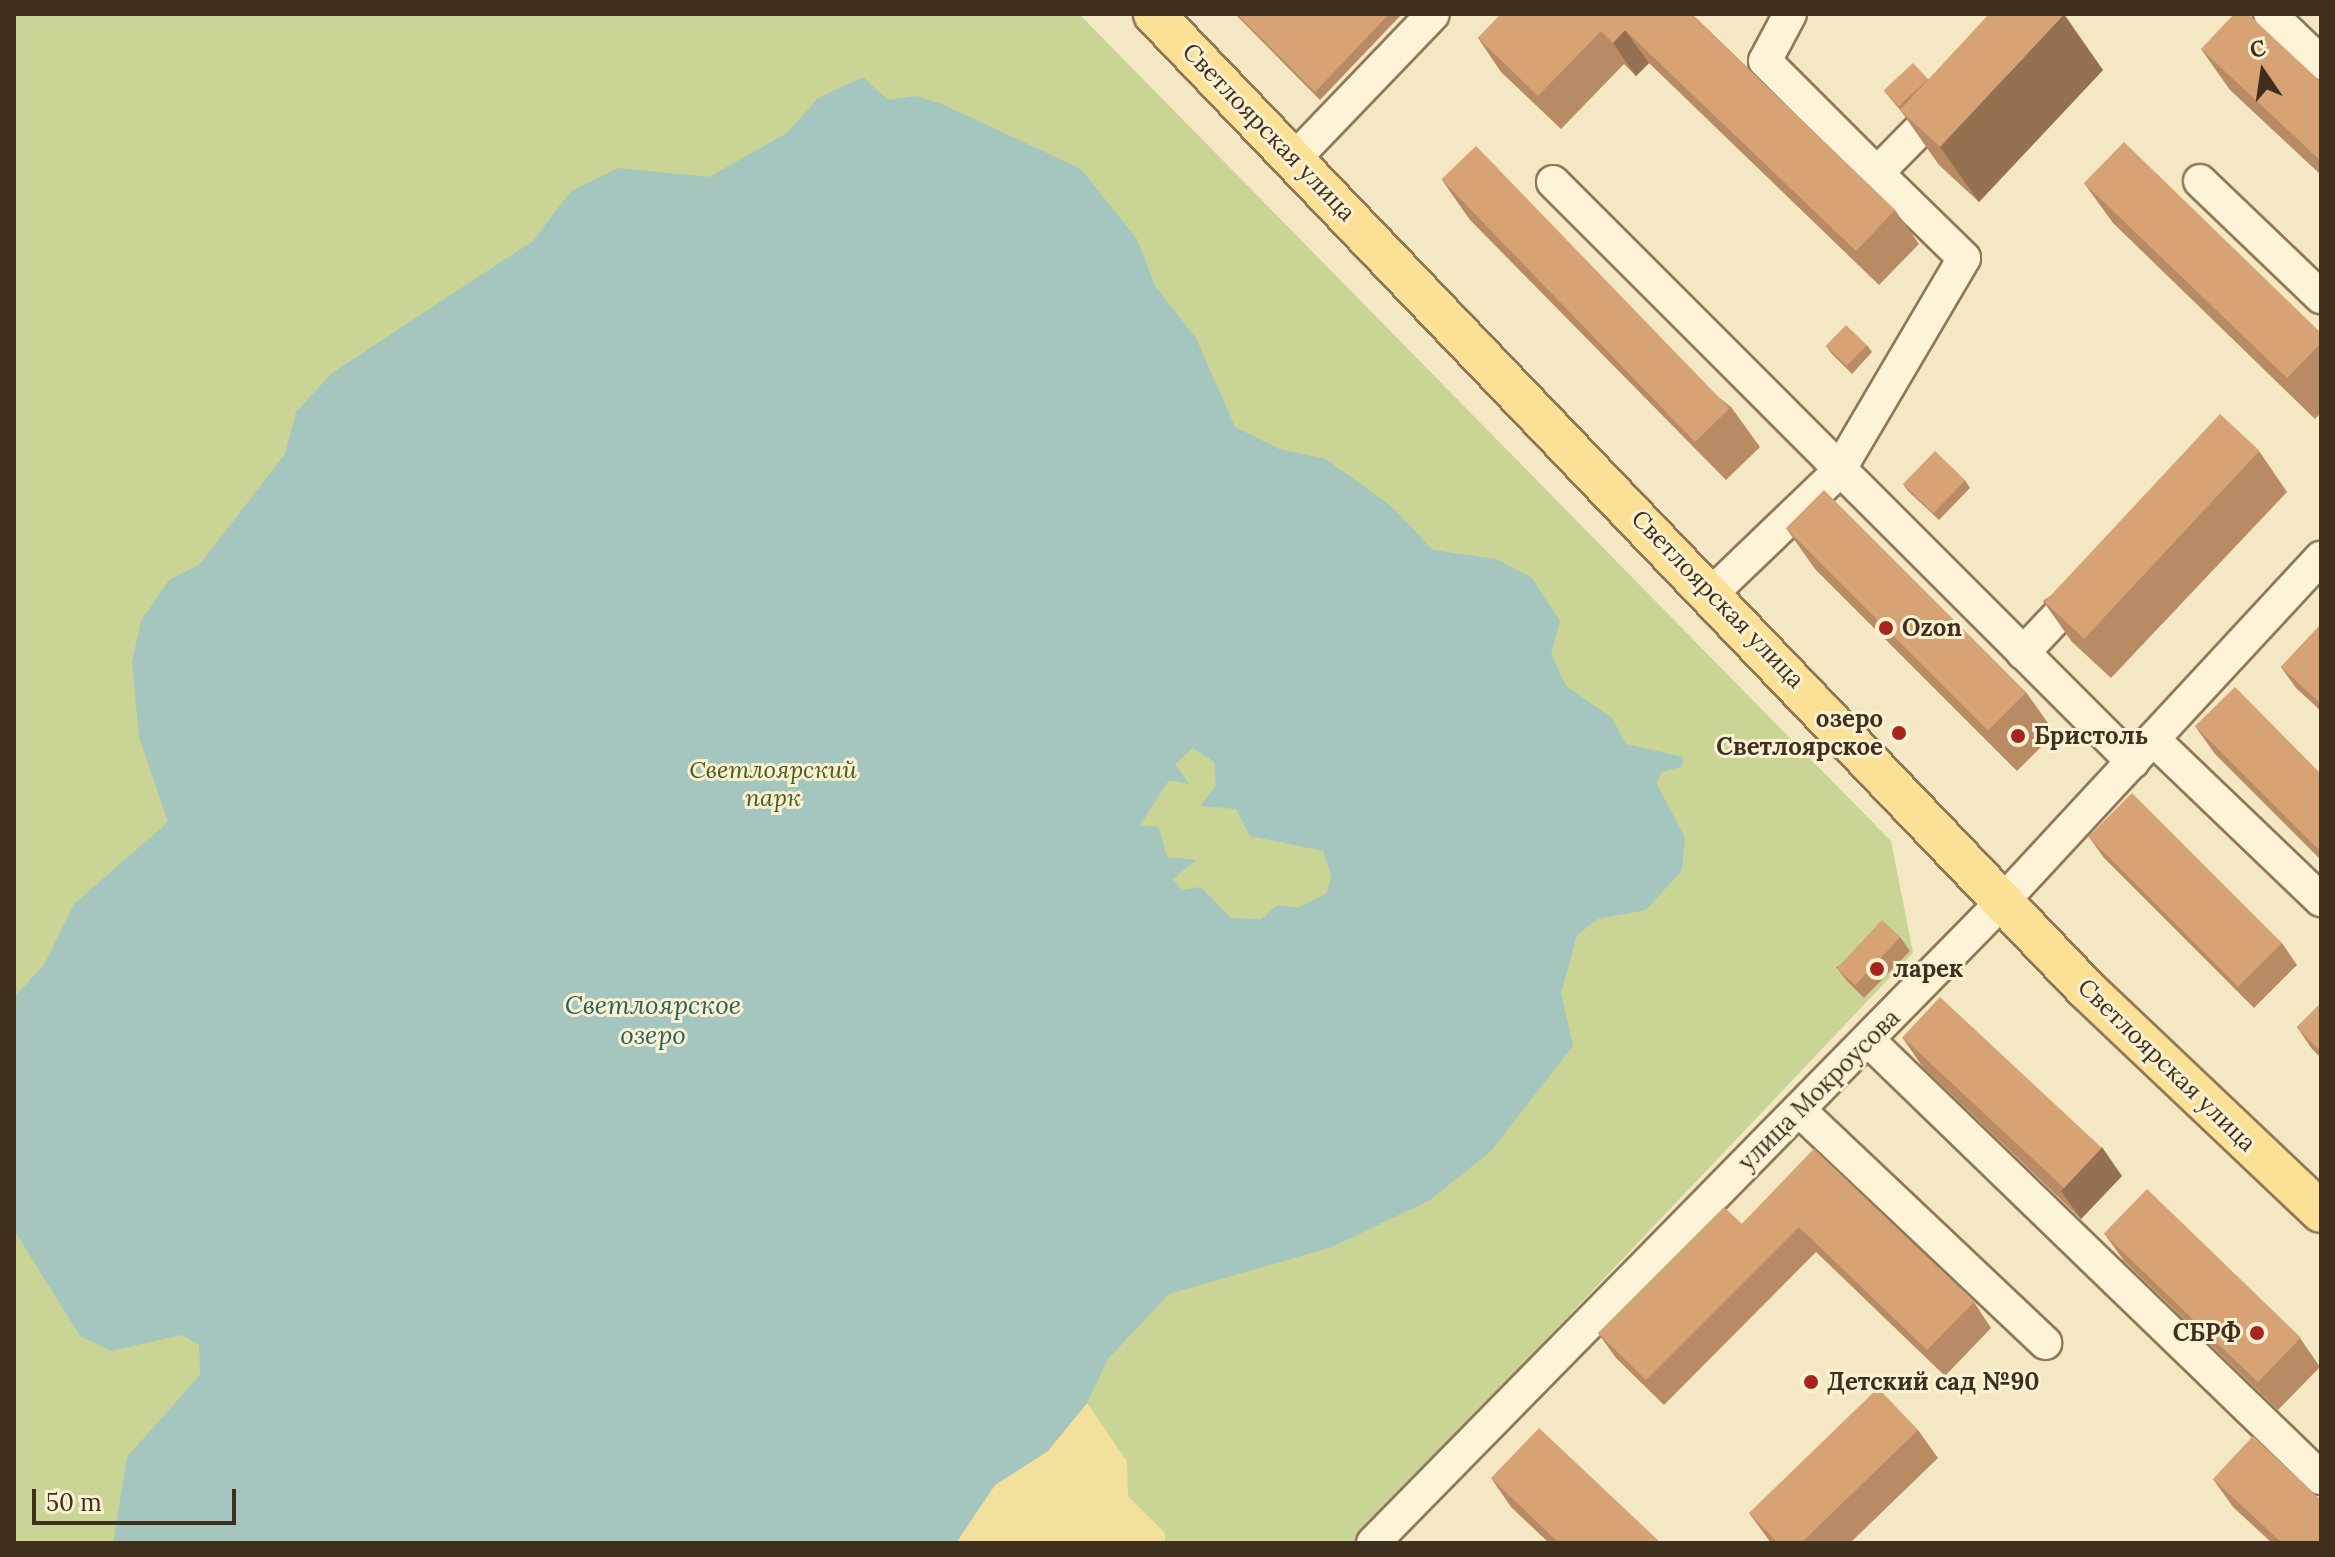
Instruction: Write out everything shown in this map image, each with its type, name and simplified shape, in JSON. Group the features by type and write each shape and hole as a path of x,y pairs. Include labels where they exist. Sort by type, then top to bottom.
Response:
{"main road":[{"name":"Светлоярская улица","path":"1154,14 1712,593 2003,901 2321,1212"}],"street":[{"path":"1295,158 1433,14"},
{"path":"1712,593 1838,472 1964,258 1765,61 1790,14"},
{"path":"2270,14 2321,63"},
{"path":"1877,173 1966,82"},
{"path":"2200,181 2321,297"},
{"path":"1553,182 1838,472 2023,653 2321,900"},
{"name":"улица Мокроусова","path":"1373,1543 2003,901 2321,557"},
{"path":"2023,653 2110,560"},
{"path":"1868,1040 2321,1478"},
{"path":"1799,1110 2045,1343"}],"green space":[{"name":"Светлоярское озеро","path":"14,14 1079,14 1891,841 1913,953 1353,1543 14,1543"}],"sand":[{"path":"1087,1403 1127,1461 1128,1496 1165,1533 1165,1543 956,1543 995,1485 1048,1451"}],"water":[{"name":"Светлоярское озеро","path":"863,77 888,100 916,96 942,104 1081,169 1137,239 1155,286 1196,338 1235,427 1279,449 1326,459 1391,506 1433,550 1496,559 1531,577 1560,621 1551,654 1566,686 1612,718 1626,744 1683,757 1682,767 1661,772 1657,784 1685,838 1682,870 1646,910 1598,919 1577,935 1561,993 1573,1046 1491,1151 1430,1200 1332,1247 1169,1294 1108,1359 1087,1403 1048,1451 995,1485 956,1543 113,1543 127,1457 200,1375 199,1345 182,1335 111,1351 80,1336 14,1230 14,997 44,965 74,904 168,822 139,737 132,662 141,621 169,580 200,564 285,454 296,412 332,373 533,241 571,191 618,168 709,177 787,133 818,98","holes":["1193,748 1214,762 1216,785 1201,806 1236,809 1250,836 1323,851 1331,875 1327,893 1297,908 1278,905 1261,919 1231,918 1201,887 1182,890 1173,879 1196,860 1167,857 1159,827 1140,825 1169,780 1189,784 1175,764"]}],"building":[{"path":"1237,14 1389,14 1315,92"},
{"path":"1501,14 1691,14 1895,210 1856,251 1625,30 1613,43 1601,31 1538,96 1478,38"},
{"path":"1989,14 2064,14 1940,147 1900,110"},
{"path":"2234,14 2248,14 2321,82 2321,161 2201,49"},
{"path":"1913,63 1928,79 1899,106 1884,90"},
{"path":"2124,142 2321,333 2321,343 2287,378 2084,183"},
{"path":"1476,146 1730,409 1695,442 1441,179"},
{"path":"1846,325 1867,345 1847,366 1826,346"},
{"path":"2220,414 2259,451 2084,639 2045,602"},
{"path":"1935,451 1965,480 1933,513 1903,484"},
{"path":"1824,490 2026,692 1988,730 1786,528"},
{"path":"2321,624 2321,704 2281,667"},
{"path":"2235,687 2321,774 2321,852 2195,726"},
{"path":"2132,793 2282,943 2238,987 2088,837"},
{"path":"1882,920 1900,937 1855,985 1837,968"},
{"path":"1940,997 2102,1148 2064,1188 1902,1037"},
{"path":"2321,1003 2321,1052 2297,1027"},
{"path":"1814,1149 1974,1302 1927,1350 1799,1227 1646,1380 1598,1333 1724,1207 1742,1224"},
{"path":"2147,1189 2301,1338 2258,1382 2104,1234"},
{"path":"1878,1388 1918,1430 1801,1543 1778,1543 1749,1513"},
{"path":"1539,1428 1661,1543 1559,1543 1491,1478"},
{"path":"2253,1436 2321,1500 2321,1543 2282,1543 2213,1479"}],"place":[{"name":"Ozon","path":"1886,628"},
{"name":"озеро Светлоярское","path":"1899,733"},
{"name":"Бристоль","path":"2018,736"},
{"name":"ларек","path":"1877,969"},
{"name":"СБРФ","path":"2257,1333"},
{"name":"Детский сад №90","path":"1811,1382"}],"park label":[{"name":"Светлоярский парк","path":"773,784"}]}
